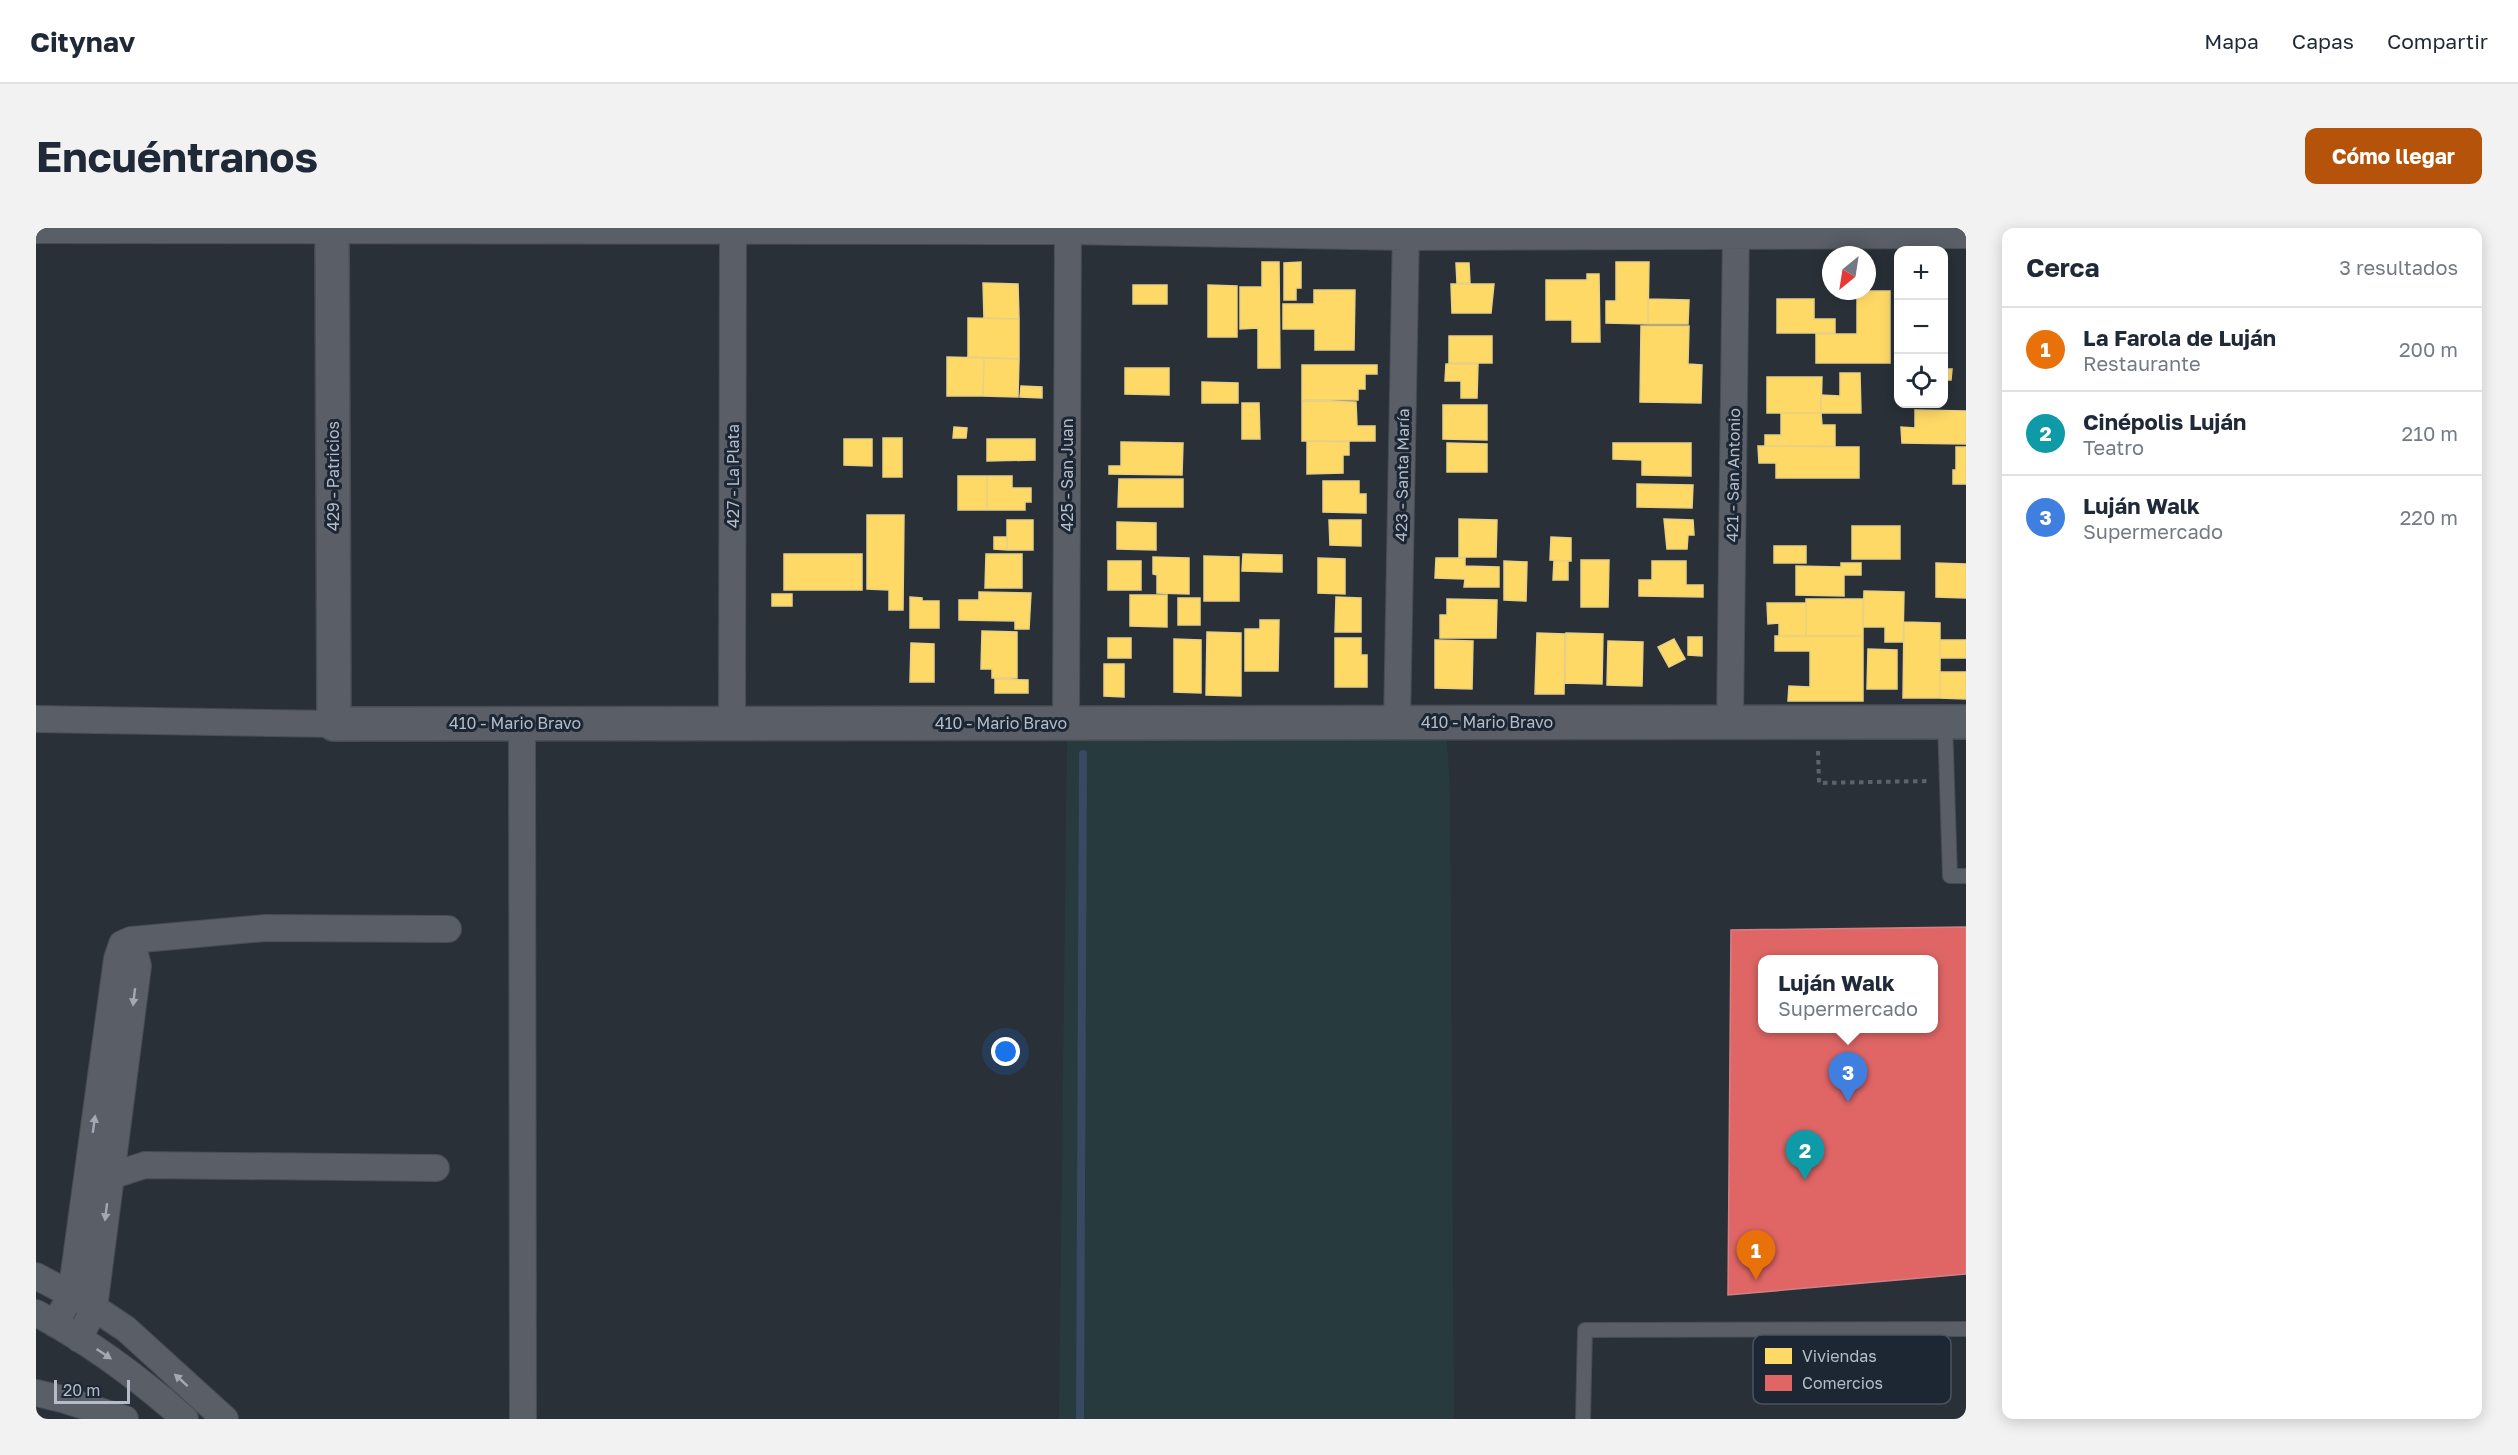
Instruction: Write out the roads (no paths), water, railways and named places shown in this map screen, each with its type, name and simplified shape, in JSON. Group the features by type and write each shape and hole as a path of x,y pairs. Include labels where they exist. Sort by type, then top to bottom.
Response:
{"street":[{"name":"429 - Patricios","path":"332,229 334,724"},
{"path":"36,230 733,229 1736,232 1966,236"},
{"name":"427 - La Plata","path":"732,723 733,229"},
{"name":"425 - San Juan","path":"1066,723 1068,230"},
{"name":"423 - Santa María","path":"1397,723 1406,232"},
{"name":"421 - San Antonio","path":"1730,722 1736,232"},
{"name":"410 - Mario Bravo","path":"36,719 334,724 1956,722"},
{"path":"522,723 523,1419"},
{"path":"79,1339 94,1308 99,1174 117,959 122,944 131,940 265,928 448,929"},
{"path":"99,1174 145,1165 436,1168"},
{"path":"99,1174 70,1295 46,1318 145,1383 185,1419"},
{"path":"36,1276 94,1308 126,1329 225,1419"},
{"path":"36,1393 125,1419"}],"lane":[{"path":"1956,722 1948,780 1950,876 1966,876"},
{"path":"1583,1419 1585,1330 1966,1329"}],"waterway":[{"path":"1080,1419 1083,754"}],"place":[{"name":"Luján Walk","path":"1848,1102"},
{"name":"Cinépolis Luján","path":"1805,1180"},
{"name":"La Farola de Luján","path":"1756,1280"}]}
